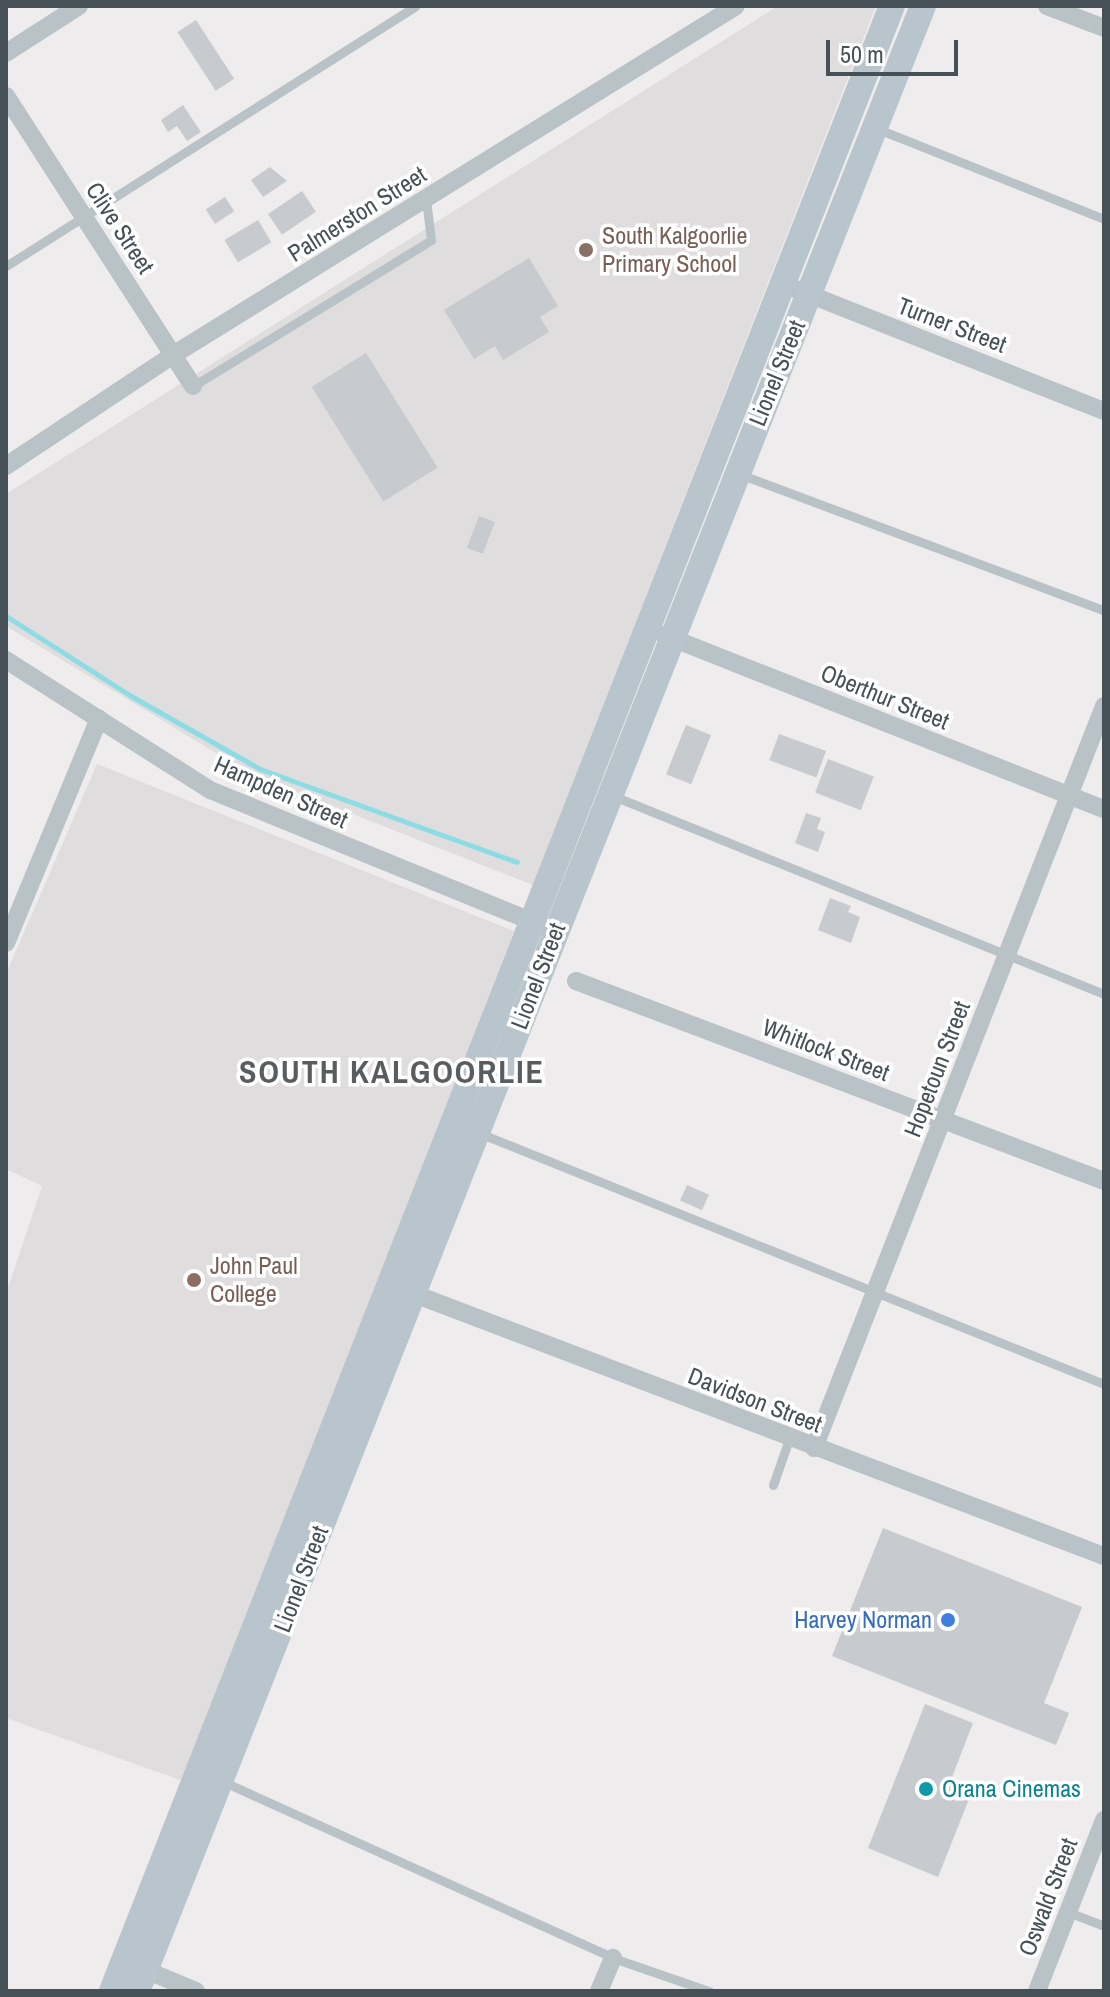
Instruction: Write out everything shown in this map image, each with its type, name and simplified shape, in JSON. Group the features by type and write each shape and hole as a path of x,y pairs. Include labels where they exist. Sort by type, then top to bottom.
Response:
{"street":[{"path":"6,53 79,6"},
{"name":"Palmerston Street","path":"6,466 173,355 736,6"},
{"name":"Lionel Street","path":"660,633 712,464 892,6"},
{"name":"Lionel Street","path":"135,1974 660,633 737,473 923,6"},
{"path":"1047,6 1104,28"},
{"name":"Clive Street","path":"6,96 193,386"},
{"name":"Turner Street","path":"783,284 1104,411"},
{"name":"Oberthur Street","path":"660,633 1104,809"},
{"name":"Hampden Street","path":"6,660 210,790 266,816 544,926"},
{"name":"Hopetoun Street","path":"814,1448 1104,706"},
{"path":"6,943 99,719"},
{"name":"Lionel Street","path":"112,1991 135,1974 221,1781 401,1289 476,1132 544,926"},
{"name":"Whitlock Street","path":"576,981 1104,1181"},
{"name":"Davidson Street","path":"401,1289 789,1439 1104,1556"},
{"name":"Oswald Street","path":"1037,1991 1104,1820"},
{"path":"599,1991 613,1958"},
{"path":"135,1974 196,1991"}],"lane":[{"path":"6,266 415,6"},
{"path":"848,117 1104,219"},
{"path":"193,386 431,240 426,199"},
{"path":"712,464 1104,610"},
{"path":"598,790 1104,994"},
{"path":"476,1132 1104,1384"},
{"path":"773,1485 789,1439"},
{"path":"221,1781 613,1958 709,1991"},
{"path":"1068,1912 1104,1926"}],"shaded area":[{"name":"South Kalgoorlie Primary School","path":"778,6 876,6 533,885 251,774 6,626 6,494"},
{"name":"John Paul College","path":"97,764 514,931 183,1781 6,1718 6,1294 42,1186 6,1169 6,974"}],"building":[{"path":"196,20 234,79 216,91 178,32"},
{"path":"183,105 201,132 187,141 177,126 168,132 161,120"},
{"path":"270,167 287,181 263,197 251,180"},
{"path":"302,191 316,212 282,235 268,214"},
{"path":"225,197 234,211 215,224 206,210"},
{"path":"258,220 271,242 238,262 225,240"},
{"path":"529,258 558,306 540,317 549,332 503,360 495,346 474,359 444,310"},
{"path":"366,353 438,467 383,501 312,387"},
{"path":"479,516 495,522 483,554 467,548"},
{"path":"686,725 711,735 691,784 666,774"},
{"path":"779,734 826,751 816,777 769,760"},
{"path":"828,759 874,777 861,810 815,793"},
{"path":"806,813 821,818 817,829 825,832 818,852 795,843"},
{"path":"830,898 851,906 848,912 860,917 851,943 818,930"},
{"path":"687,1185 709,1195 702,1210 680,1201"},
{"path":"883,1528 1082,1607 1044,1703 1069,1713 1056,1745 832,1656"},
{"name":"Orana Cinemas","path":"925,1704 973,1723 949,1785 971,1794 938,1877 868,1848"}],"waterway":[{"path":"6,616 131,696 260,769 517,862"}],"place":[{"name":"South Kalgoorlie Primary School","path":"586,250"},
{"name":"John Paul College","path":"194,1280"},
{"name":"Harvey Norman","path":"948,1620"},
{"name":"Orana Cinemas","path":"926,1789"}],"district":[{"name":"SOUTH KALGOORLIE","path":"392,1072"}]}
